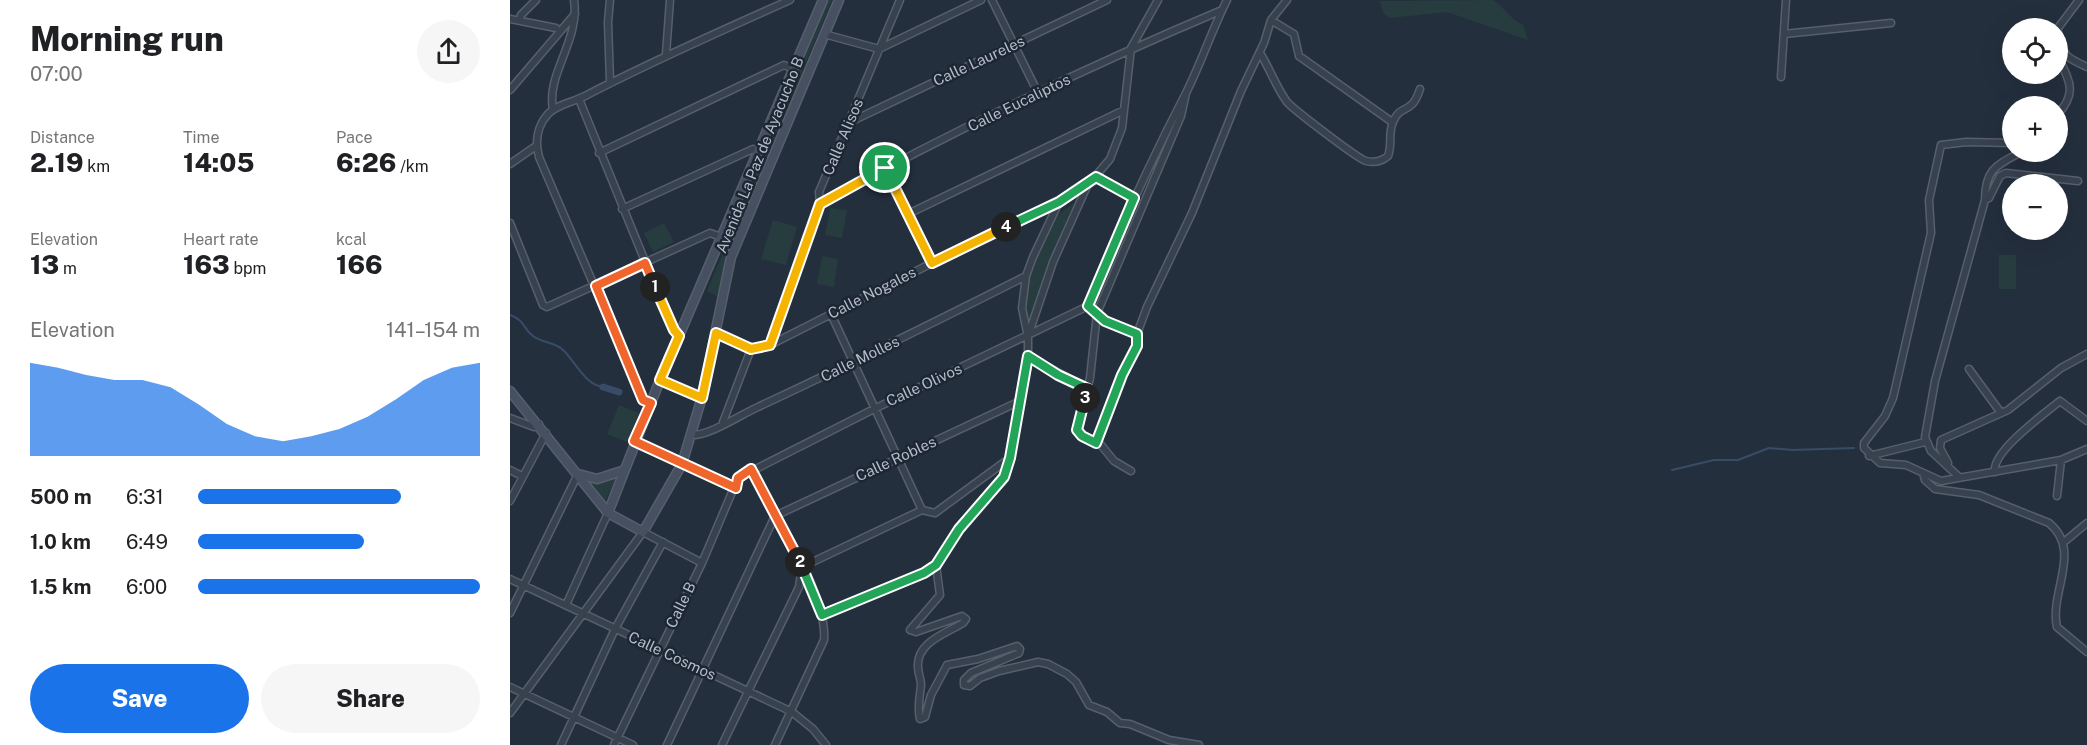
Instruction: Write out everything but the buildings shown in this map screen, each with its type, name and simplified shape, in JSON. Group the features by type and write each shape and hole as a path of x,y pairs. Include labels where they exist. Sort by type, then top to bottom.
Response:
{"main road":[{"path":"608,513 634,441 823,0"},
{"name":"Avenida La Paz de Ayacucho B","path":"643,532 682,464 702,398 731,257 839,0"},
{"path":"510,391 539,424 608,513 643,532"},
{"path":"578,474 597,479 622,471"}],"street":[{"path":"513,21 536,0"},
{"path":"554,109 552,87 562,67 575,14 574,0"},
{"path":"610,0 608,22 610,82"},
{"path":"666,54 670,0"},
{"path":"651,403 643,400 635,383 536,146 540,124 554,109 579,99 666,54 790,0"},
{"name":"Calle Alisos","path":"770,345 820,204 819,192 900,0"},
{"path":"824,34 879,49 981,0"},
{"path":"992,0 1038,93"},
{"name":"Calle Laureles","path":"850,122 1107,0"},
{"path":"1028,337 1053,262 1089,184 1110,159 1119,141 1131,48 1158,0"},
{"path":"1137,334 1108,323 1088,306 1134,198 1227,0"},
{"path":"1096,443 1122,375 1137,346 1137,334 1147,307 1192,213 1241,91 1260,53 1270,20 1287,0"},
{"path":"1781,77 1786,0"},
{"path":"2066,18 2079,0"},
{"name":"Calle Eucaliptos","path":"820,204 885,168 1131,48 1222,10"},
{"path":"510,90 575,14"},
{"path":"1270,20 1294,34 1299,56 1392,122"},
{"path":"513,21 556,28"},
{"path":"1784,34 1891,23"},
{"path":"1260,53 1270,69 1277,88 1288,104 1362,159 1372,162 1388,156 1392,122 1398,114 1415,104 1420,89"},
{"path":"2068,58 2087,67"},
{"path":"599,153 784,65 793,69"},
{"path":"2068,84 2071,92 2068,103"},
{"path":"1131,471 1114,461 1096,443 1082,436 1077,430 1088,389 1097,312 1181,116 1185,93"},
{"path":"579,99 622,209 674,330 679,336"},
{"path":"908,214 1124,110"},
{"path":"2002,143 1966,142 1941,145 1929,200 1932,233 1893,398 1885,416 1864,443 1869,456 1880,463 1906,465 1938,480 2061,460 2087,449"},
{"path":"510,164 536,146"},
{"path":"622,209 753,149 758,151"},
{"path":"1925,442 1935,381 1985,200 1986,180 1991,171 2005,162"},
{"path":"885,168 932,263"},
{"path":"1985,200 1989,198 2000,176 2006,172 2078,181"},
{"path":"1096,177 1134,198"},
{"name":"Calle Nogales","path":"751,349 770,345 1059,202 1089,184"},
{"path":"822,615 924,573 936,565 959,529 1004,477 1010,458 1018,402 1028,356 1028,337 1022,308 1026,276 1041,237 1059,202"},
{"path":"510,223 543,304 548,307 711,233 722,237"},
{"name":"Calle Molles","path":"692,435 702,435 723,422 852,363 1026,276"},
{"name":"Calle Olivos","path":"751,469 1088,306"},
{"path":"831,314 873,409 922,510 931,514 939,511 1010,458"},
{"path":"716,333 751,349 723,422"},
{"path":"1947,466 1940,448 1941,440 2015,405 2061,368 2087,354"},
{"path":"1028,356 1058,375 1088,389"},
{"path":"1969,369 2001,413"},
{"path":"660,380 702,398"},
{"path":"1995,472 1994,463 2006,446 2060,401 2087,421"},
{"name":"Calle Robles","path":"775,516 1018,402"},
{"path":"510,418 534,428 539,424"},
{"path":"510,501 546,433"},
{"path":"634,441 736,488"},
{"path":"1869,456 1925,442"},
{"path":"1925,442 1959,477"},
{"path":"2057,496 2061,460"},
{"path":"751,469 802,567 822,615 824,640 775,745"},
{"name":"Calle B","path":"614,745 702,563 736,488 738,478 751,469"},
{"path":"510,470 522,476"},
{"path":"1923,473 1924,480 1935,489 1979,495 2049,523 2060,534 2064,542 2063,579 2055,620 2060,631 2087,652"},
{"path":"510,613 578,474"},
{"path":"802,567 922,510"},
{"path":"566,605 608,513"},
{"path":"667,745 775,516"},
{"path":"2064,542 2087,523"},
{"path":"643,532 702,563"},
{"name":"Avenida La Paz de Ayacucho B","path":"510,713 643,532"},
{"path":"561,745 615,629 663,542"},
{"path":"936,565 940,595 937,602 912,626 910,632 932,628 962,616 966,621 930,642 921,651 918,668 921,679 918,701 920,719 925,717 931,695 947,665 978,659 1017,646 1020,649 1019,653 971,673 964,680 964,685 970,686 980,678 999,671 1038,662 1067,674 1076,682 1089,705 1114,716 1120,723 1130,724 1169,740 1199,745"},
{"path":"722,745 799,586 802,567"},
{"name":"Calle Cosmos","path":"510,579 792,712 813,729 826,745"},
{"path":"510,687 633,745"}],"green space":[{"path":"829,0 832,0 732,238 717,296 707,291"},
{"path":"1493,0 1523,25 1528,40 1447,12 1390,18 1383,13 1380,1"},
{"path":"1074,203 1047,265 1028,325 1026,300 1037,254 1056,218"},
{"path":"830,208 847,210 842,238 825,235"},
{"path":"773,220 797,227 786,265 761,259"},
{"path":"664,223 674,242 653,252 644,233"},
{"path":"1999,255 2016,255 2016,289 1999,289"},
{"path":"822,256 838,259 834,287 817,284"},
{"path":"619,405 639,413 627,442 607,434"},
{"path":"614,478 616,480 605,501 591,482"}],"waterway":[{"path":"510,315 519,320 533,336 560,347 585,377 603,387"},
{"path":"603,387 619,392"},
{"path":"1672,470 1714,460 1738,460 1769,448 1793,450 1854,448"}],"route":[{"path":"885,168 932,263 1059,202 1089,184 1096,177 1134,198 1088,306 1105,321 1137,334 1137,346 1122,375 1096,443 1082,436 1077,430 1088,389 1076,385 1028,356 1018,402 1010,458 1004,477 959,529 936,565 924,573 822,615 819,603 802,567 751,469 738,478 736,488 634,441 651,403 643,400 631,375 596,286 645,263 674,330 679,336 660,380 702,398 716,333 751,349 757,350 770,345 820,204 885,168"}]}
